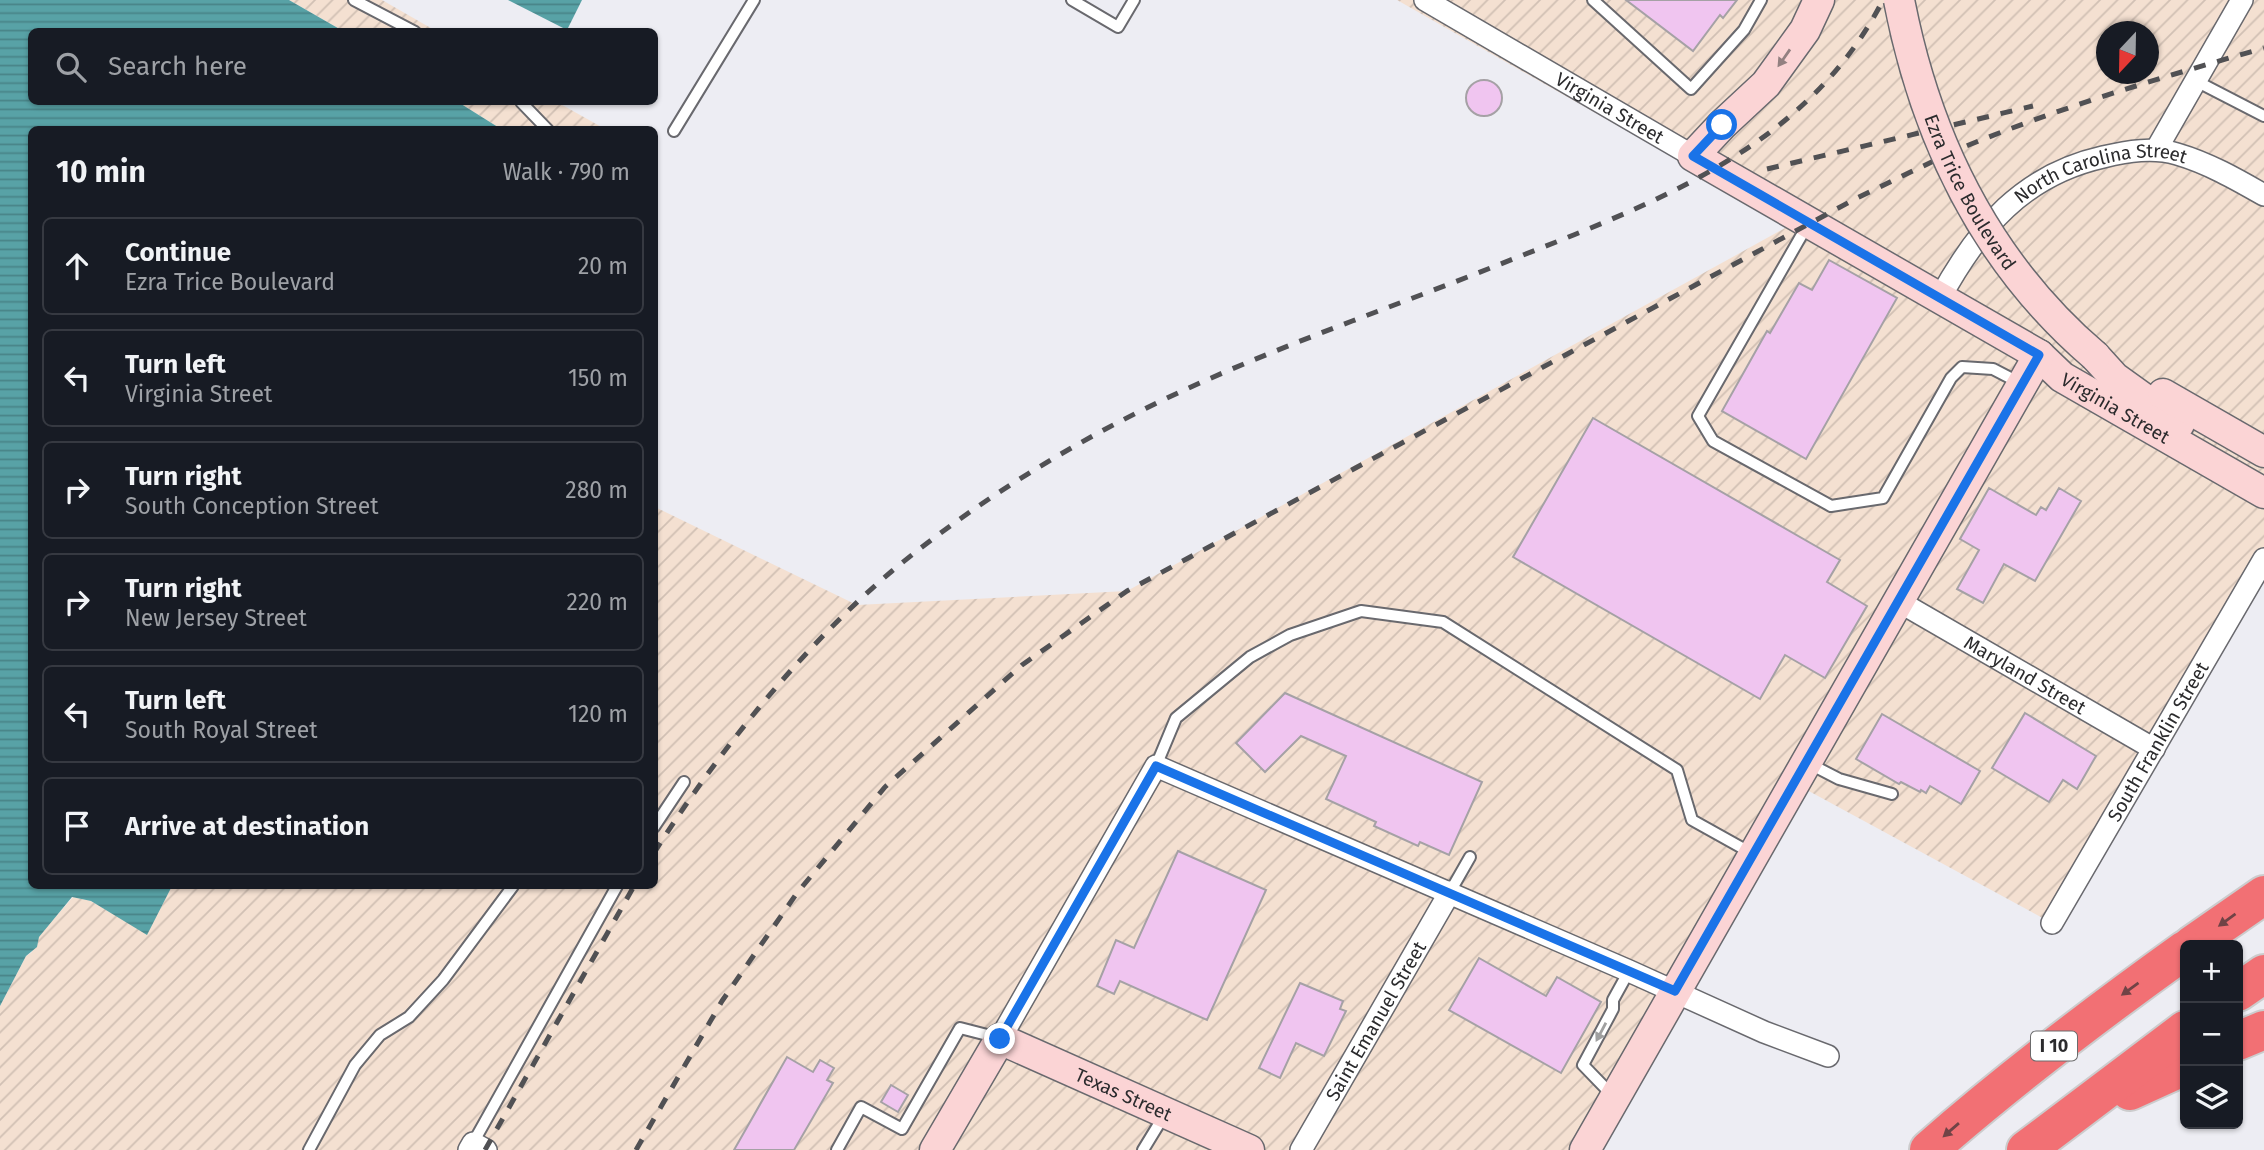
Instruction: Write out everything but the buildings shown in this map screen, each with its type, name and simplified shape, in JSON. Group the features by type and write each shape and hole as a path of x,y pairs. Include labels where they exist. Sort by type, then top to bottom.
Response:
{"highway":[{"path":"2199,940 2264,895"},
{"name":"I 10","path":"1928,1150 1994,1093 2085,1022 2180,954"},
{"path":"2243,989 2264,974"},
{"path":"2243,1039 2264,1030"},
{"path":"2026,1150 2180,1034"},
{"path":"2068,1119 2180,1068"}],"street":[{"name":"Virginia Street","path":"1425,0 2039,355 2062,377 2264,493"},
{"path":"1693,156 1766,84 1805,30 1819,0"},
{"name":"Ezra Trice Boulevard","path":"1899,0 1911,59 1927,111 1947,159 1971,206 2024,283 2069,334 2115,378 2183,427 2264,475"},
{"path":"2156,150 2242,0"},
{"name":"North Carolina Street","path":"1941,298 1980,234 2001,210 2022,193 2072,166 2127,151 2156,150 2177,154 2225,172 2264,195"},
{"path":"1585,1150 2039,355"},
{"name":"Ezra Trice Boulevard","path":"2095,356 2264,452"},
{"path":"2183,427 2213,435 2264,464"},
{"name":"South Franklin Street","path":"2052,923 2264,559"},
{"name":"Maryland Street","path":"1898,601 2154,748"},
{"path":"935,1150 1156,766 1450,892 1764,1032 1828,1056"},
{"name":"Saint Emanuel Street","path":"1301,1150 1450,892"},
{"name":"Texas Street","path":"1000,1039 1250,1150"}],"lane":[{"path":"354,0 407,28"},
{"path":"674,131 754,0"},
{"path":"1072,0 1118,27 1134,0"},
{"path":"1593,0 1691,89 1744,30 1761,0"},
{"path":"2196,81 2264,116"},
{"path":"524,105 544,126"},
{"path":"1809,223 1698,416 1713,442 1831,506 1883,498 1951,377 1962,367 1993,369 2022,385"},
{"path":"1156,766 1176,718 1250,657 1290,635 1361,611 1443,622 1677,770 1692,820 1752,855"},
{"path":"1806,762 1839,779 1892,794"},
{"path":"658,821 684,782"},
{"path":"1450,892 1470,857"},
{"path":"309,1150 355,1065 380,1035 409,1017 443,981 511,889"},
{"path":"476,1147 615,889"},
{"path":"1615,1097 1583,1065 1613,1009 1613,1000 1629,971"},
{"path":"837,1150 861,1107 902,1129 960,1028 1000,1039"},
{"path":"1143,1150 1166,1113"}],"shaded area":[{"path":"289,0 382,0 431,28 338,28"},
{"path":"1397,0 2264,0 2264,559 2052,923 1794,783 1584,1150 0,1150 0,1006 26,956 38,943 38,937 73,897 91,901 147,934 170,889 658,889 658,508 857,605 1127,591 1787,227 1680,161"},
{"path":"463,105 562,105 600,126 496,126"}],"water":[{"path":"0,0 289,0 338,28 28,28 28,105 463,105 496,126 28,126 28,889 170,889 147,935 91,901 72,897 39,937 37,947 26,956 0,1006"},
{"path":"508,0 582,0 568,28"}],"railway":[{"path":"658,847 705,777 794,667 892,571 972,510 1058,456 1162,400 1255,359 1606,221 1715,168 1765,136 1810,98 1850,53 1883,0"},
{"path":"636,1150 722,1001 797,893 885,787 1022,665 1127,591 1857,198 1924,166 2001,132 2075,106 2264,48"},
{"path":"1767,169 2033,106"},
{"path":"485,1150 632,889"}],"route":[{"path":"1000,1039 1156,766 1675,991 2039,355 1693,156 1722,125"}]}
